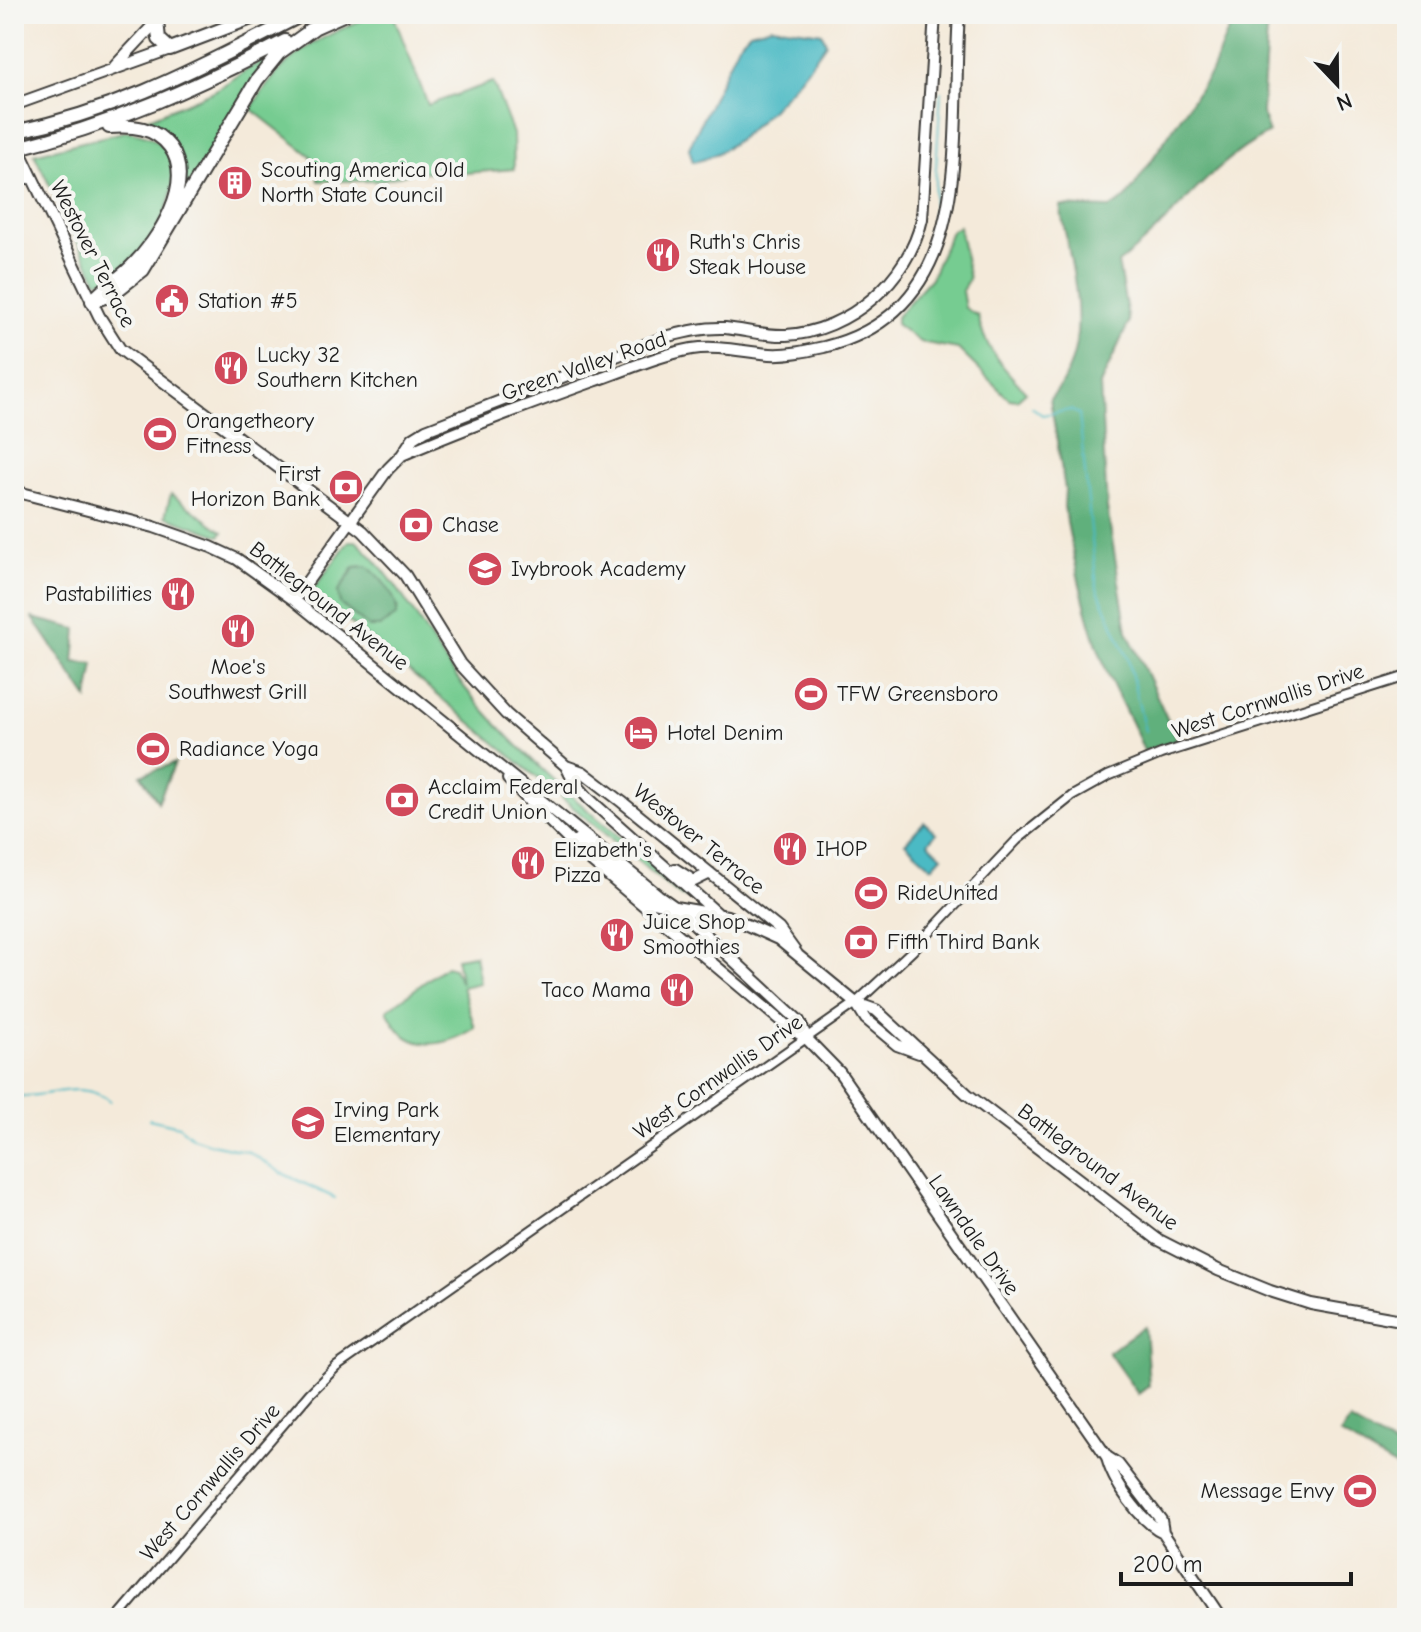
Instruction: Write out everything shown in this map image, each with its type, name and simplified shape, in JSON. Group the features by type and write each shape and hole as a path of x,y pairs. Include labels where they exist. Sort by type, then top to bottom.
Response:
{"highway":[{"path":"157,21 159,39 170,49 262,14"},
{"path":"14,132 90,114 158,88 304,14"},
{"path":"19,154 91,129 208,81 345,14"},
{"path":"92,301 111,295 143,270 257,80 279,53 314,28"},
{"path":"91,129 123,126 154,133 175,156 180,180 177,198 138,260 92,301"}],"main road":[{"name":"Green Valley Road","path":"294,600 413,438 426,430 665,337 699,329 723,328 789,335 818,329 883,291 918,238 922,219 935,14"},
{"name":"Green Valley Road","path":"402,455 581,386 692,349 790,353 851,338 889,314 916,288 944,233 950,196 959,14"},
{"path":"107,71 157,21"},
{"path":"14,105 170,49"},
{"name":"Westover Terrace","path":"14,139 92,301 120,349 388,554 405,575 460,664 491,699 566,766 574,782 589,799 719,914"},
{"name":"Battleground Avenue","path":"14,491 144,524 211,547 250,567 503,772 530,802"},
{"name":"Westover Terrace","path":"566,766 583,772 779,929 797,954"},
{"name":"Battleground Avenue","path":"503,772 522,783 675,907 719,914 768,934 797,954 856,1003 876,1010 906,1035 919,1053 1134,1223 1179,1251 1231,1276 1311,1304 1407,1321"},
{"path":"530,802 654,902 667,908 675,907"},
{"name":"Lawndale Drive","path":"530,802 598,867 787,1026 806,1038 853,1090 916,1187 1107,1457 1109,1470 1152,1527 1163,1532 1221,1618"},
{"path":"647,851 690,880 698,881 710,873"},
{"name":"Lawndale Drive","path":"675,907 799,1021 806,1038"}],"street":[{"path":"14,181 33,178"},
{"name":"West Cornwallis Drive","path":"117,1618 310,1393 336,1367 856,1003 913,950 1017,840 1072,796 1108,776 1161,754 1407,676"}],"green space":[{"path":"375,14 393,14 428,105 493,82 513,134 514,169 454,174 417,171 379,181 319,181 311,156 251,109 290,60 319,40"},
{"path":"1235,14 1268,14 1262,113 1269,133 1207,178 1118,263 1129,322 1100,385 1107,508 1127,631 1177,740 1144,751 1096,643 1064,507 1065,489 1050,399 1065,378 1073,356 1077,306 1060,206 1110,208 1126,198 1211,72"},
{"path":"267,57 269,59 182,196 184,182 180,161 142,121 214,91"},
{"path":"127,131 156,141 170,159 173,182 166,209 153,235 136,257 116,274 97,281 34,154"},
{"path":"959,226 969,279 962,291 965,308 978,316 990,348 1026,392 1017,400 1009,399 958,349 920,342 896,324 896,317 931,278 951,231"},
{"path":"171,494 223,532 220,536 165,516"},
{"path":"349,541 356,541 387,575 451,670 490,717 575,799 695,899 681,897 312,591","holes":["367,566 398,607 396,615 380,627 338,592 354,567"]},
{"path":"367,566 387,588 397,608 397,615 379,627 369,627 340,604 338,592 355,567"},
{"path":"33,618 77,629 74,662 94,664 88,699"},
{"path":"175,763 158,802 141,775"},
{"path":"475,955 480,983 462,987 475,1028 449,1041 437,1043 425,1043 403,1034 387,1010 446,966 454,968 461,983 456,958"},
{"path":"1145,1326 1149,1386 1138,1394 1108,1352"},
{"path":"1350,1421 1407,1454 1407,1474 1340,1434"}],"water":[{"path":"772,26 822,33 826,43 785,95 748,131 710,157 693,162 689,148 738,44 750,32"},
{"path":"924,822 936,833 928,843 942,856 932,867 905,843"}],"waterway":[{"path":"932,228 941,92"},
{"path":"1032,407 1042,415 1070,410 1079,414 1097,588 1128,659 1145,731"},
{"path":"14,1096 76,1090 99,1094 110,1101"},
{"path":"149,1119 179,1126 193,1138 211,1144 249,1152 282,1173 335,1198"}],"place":[{"name":"Scouting America Old North State Council","path":"235,183"},
{"name":"Ruth's Chris Steak House","path":"663,255"},
{"name":"Station #5","path":"172,301"},
{"name":"Lucky 32 Southern Kitchen","path":"231,368"},
{"name":"Orangetheory Fitness","path":"160,434"},
{"name":"First Horizon Bank","path":"346,487"},
{"name":"Chase","path":"416,525"},
{"name":"Ivybrook Academy","path":"485,569"},
{"name":"Pastabilities","path":"178,594"},
{"name":"Moe's Southwest Grill","path":"238,631"},
{"name":"TFW Greensboro","path":"811,694"},
{"name":"Hotel Denim","path":"641,733"},
{"name":"Radiance Yoga","path":"153,749"},
{"name":"Acclaim Federal Credit Union","path":"402,800"},
{"name":"IHOP","path":"790,849"},
{"name":"Elizabeth's Pizza","path":"528,863"},
{"name":"RideUnited","path":"871,893"},
{"name":"Juice Shop Smoothies","path":"617,935"},
{"name":"Fifth Third Bank","path":"861,942"},
{"name":"Taco Mama","path":"677,990"},
{"name":"Irving Park Elementary","path":"308,1123"},
{"name":"Message Envy","path":"1360,1491"}]}
